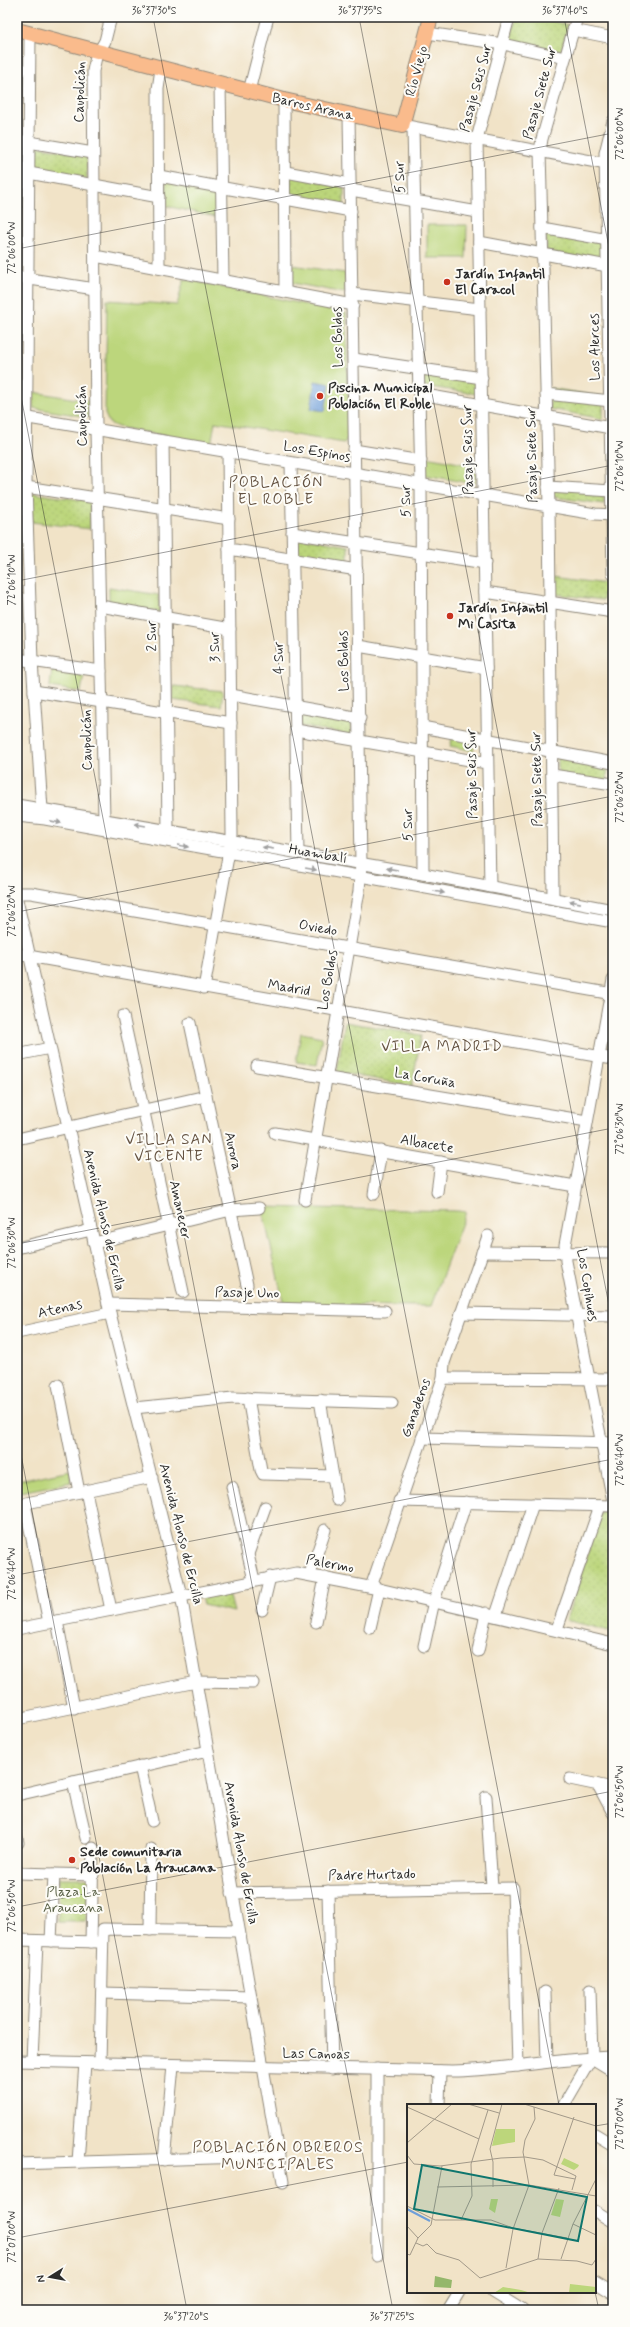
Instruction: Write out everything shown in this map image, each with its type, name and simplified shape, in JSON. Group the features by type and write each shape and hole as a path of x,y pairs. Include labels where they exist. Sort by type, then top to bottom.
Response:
{"main road":[{"name":"Río Viejo","path":"408,127 431,17"},
{"name":"Barros Arana","path":"23,32 284,100 349,116 408,127"}],"street":[{"name":"Caupolicán","path":"104,819 96,430 93,66 98,52 105,41 111,17"},
{"path":"249,91 268,17"},
{"name":"Pasaje Seis Sur","path":"490,887 486,739 484,495 477,139 509,17"},
{"name":"Pasaje Siete Sur","path":"553,898 549,506 540,151 542,138 576,17"},
{"path":"573,30 613,38"},
{"path":"23,32 29,142 29,173 23,278 22,417 26,487 22,513 42,809"},
{"path":"427,33 503,44 565,58"},
{"path":"159,268 158,84 162,69"},
{"path":"220,84 223,280"},
{"path":"284,100 286,172 285,292"},
{"name":"Los Boldos","path":"305,1200 349,948 361,864 360,718 349,116"},
{"name":"Los Alerces","path":"613,121 606,147 609,164 608,240 611,267 613,574"},
{"name":"Barros Arana","path":"408,127 609,164"},
{"name":"5 Sur","path":"408,127 416,201 420,394 423,874"},
{"path":"17,140 93,153"},
{"path":"286,172 416,201 478,212"},
{"path":"29,173 159,197"},
{"path":"159,176 351,211"},
{"path":"542,228 608,240"},
{"path":"479,242 611,267"},
{"path":"95,256 285,292 352,299 417,302 480,309"},
{"path":"23,278 95,289"},
{"path":"354,359 482,378"},
{"path":"420,394 611,428"},
{"path":"546,394 611,401"},
{"name":"Los Espinos","path":"22,417 421,485 613,515"},
{"name":"2 Sur","path":"163,441 168,830"},
{"path":"354,450 421,461"},
{"name":"3 Sur","path":"204,988 232,842 228,452"},
{"name":"4 Sur","path":"291,463 298,853"},
{"path":"26,487 229,519"},
{"path":"548,488 612,491"},
{"path":"292,533 484,563"},
{"path":"229,549 357,570"},
{"path":"485,592 613,612"},
{"path":"100,606 230,629"},
{"path":"358,646 486,668"},
{"path":"17,659 101,671"},
{"path":"34,691 231,723"},
{"path":"231,695 360,718"},
{"path":"422,727 613,763"},
{"path":"296,730 487,763"},
{"path":"552,775 613,784"},
{"name":"Huambalí","path":"17,805 423,874 613,910"},
{"name":"Huambalí","path":"17,816 613,922"},
{"path":"17,823 34,818"},
{"name":"Oviedo","path":"17,893 31,893 612,994"},
{"name":"Avenida Alonso de Ercilla","path":"17,900 109,1309 181,1595 283,2182"},
{"name":"Madrid","path":"17,954 30,958 613,1059"},
{"path":"575,1186 612,994 613,980"},
{"name":"Amanecer","path":"123,1016 183,1292"},
{"name":"Aurora","path":"190,1023 247,1285"},
{"path":"17,1055 50,1048"},
{"name":"La Coruña","path":"257,1066 587,1121"},
{"path":"17,1140 206,1096"},
{"name":"Albacete","path":"275,1133 575,1186"},
{"path":"374,1194 381,1151"},
{"path":"437,1192 441,1162"},
{"name":"Los Copihues","path":"575,1186 569,1216 565,1252 589,1379 607,1443 613,1500"},
{"path":"94,1243 231,1210 259,1208"},
{"path":"17,1248 91,1230"},
{"path":"444,1378 444,1363 488,1236"},
{"path":"482,1252 613,1253"},
{"name":"Pasaje Uno","path":"109,1309 385,1311"},
{"name":"Atenas","path":"17,1333 109,1309"},
{"path":"461,1313 613,1316"},
{"name":"Ganaderos","path":"370,1628 375,1588 399,1501 444,1378 613,1380"},
{"path":"58,1386 111,1610"},
{"path":"134,1408 213,1399 248,1398 392,1403"},
{"path":"248,1398 263,1474 333,1476"},
{"path":"320,1400 338,1500"},
{"path":"422,1438 607,1443"},
{"path":"74,1708 53,1622 21,1504 152,1477"},
{"path":"232,1487 254,1580"},
{"path":"399,1501 613,1506"},
{"path":"424,1646 434,1601 466,1502"},
{"path":"478,1651 533,1504"},
{"path":"557,1629 600,1506"},
{"path":"248,1554 264,1507"},
{"path":"310,1574 325,1530"},
{"name":"Palermo","path":"17,1629 291,1573 310,1574 434,1601 557,1629 613,1644"},
{"path":"262,1610 270,1577"},
{"path":"316,1622 325,1578"},
{"path":"17,1720 196,1682 253,1683"},
{"path":"17,1795 208,1751"},
{"path":"140,1766 152,1821"},
{"path":"570,1779 613,1788"},
{"path":"73,1782 86,1838"},
{"path":"598,1785 613,1814"},
{"path":"486,1797 492,1887"},
{"path":"91,1942 93,1848"},
{"path":"150,1930 151,1849"},
{"path":"17,1873 92,1874"},
{"path":"50,1941 54,1874"},
{"name":"Padre Hurtado","path":"232,1893 492,1887 513,1888 518,2066"},
{"path":"328,1891 332,2069"},
{"path":"100,2063 103,1929 239,1931"},
{"path":"17,1940 103,1942"},
{"path":"32,2061 37,1941"},
{"path":"565,2104 592,2057 590,1990"},
{"path":"545,1992 547,2062"},
{"path":"102,1993 251,1997"},
{"path":"592,2057 613,2071"},
{"name":"Las Canoas","path":"17,2061 173,2066 440,2071 484,2070 592,2057 613,2057"},
{"path":"78,2162 86,2063"},
{"path":"164,2160 173,2066"},
{"path":"377,2069 377,2256"},
{"path":"439,2104 440,2071"},
{"path":"596,2135 613,2145"},
{"path":"17,2164 279,2156"},
{"path":"596,2212 613,2222"},
{"path":"596,2283 613,2294"},
{"path":"448,2310 458,2293"},
{"path":"495,2293 522,2310"}],"green space":[{"path":"516,17 535,17 568,25 561,51 510,41"},
{"path":"36,146 84,155 87,158 87,180 37,172 34,159"},
{"path":"290,175 344,187 344,207 290,196"},
{"path":"166,181 216,191 216,217 166,206"},
{"path":"427,225 467,225 466,258 427,258"},
{"path":"546,232 601,242 601,262 547,253"},
{"path":"292,265 345,273 345,293 292,283"},
{"path":"184,279 346,313 349,437 344,443 215,422 211,445 118,427 109,423 105,414 107,300 177,305"},
{"path":"423,374 476,380 477,394 423,386"},
{"path":"550,388 603,397 603,419 550,409"},
{"path":"33,392 89,401 88,417 33,408"},
{"path":"425,457 476,466 475,484 425,475"},
{"path":"553,484 604,487 604,504 553,497"},
{"path":"30,493 90,501 90,529 32,522"},
{"path":"298,537 348,546 348,564 298,556"},
{"path":"556,576 606,583 603,600 554,594"},
{"path":"109,587 159,595 159,612 109,603"},
{"path":"52,669 84,674 81,692 50,687"},
{"path":"174,686 223,691 221,706 172,700"},
{"path":"300,710 351,720 352,735 300,726"},
{"path":"453,735 475,740 473,751 450,746"},
{"path":"558,757 608,765 607,783 558,775"},
{"path":"345,1022 421,1035 412,1086 337,1072"},
{"path":"301,1033 322,1037 317,1065 296,1062"},
{"path":"262,1207 466,1212 431,1306 284,1305"},
{"path":"70,1470 72,1482 20,1492 18,1481"},
{"path":"607,1510 613,1541 613,1632 566,1620 601,1511"},
{"path":"228,1589 234,1612 203,1605 201,1594"},
{"name":"Plaza La Araucana","path":"59,1878 88,1878 86,1922 58,1922"}],"water":[{"name":"Piscina Municipal Población El Roble","path":"315,381 330,384 325,411 311,409"}],"place":[{"name":"Jardín Infantil El Caracol","path":"447,282"},
{"name":"Piscina Municipal Población El Roble","path":"320,396"},
{"name":"Jardín Infantil Mi Casita","path":"450,616"},
{"name":"Sede comunitaria Población La Araucana","path":"72,1860"}],"district":[{"name":"POBLACIÓN EL ROBLE","path":"276,492"},
{"name":"VILLA MADRID","path":"442,1047"},
{"name":"VILLA SAN VICENTE","path":"169,1148"},
{"name":"POBLACIÓN OBREROS MUNICIPALES","path":"278,2156"}]}
